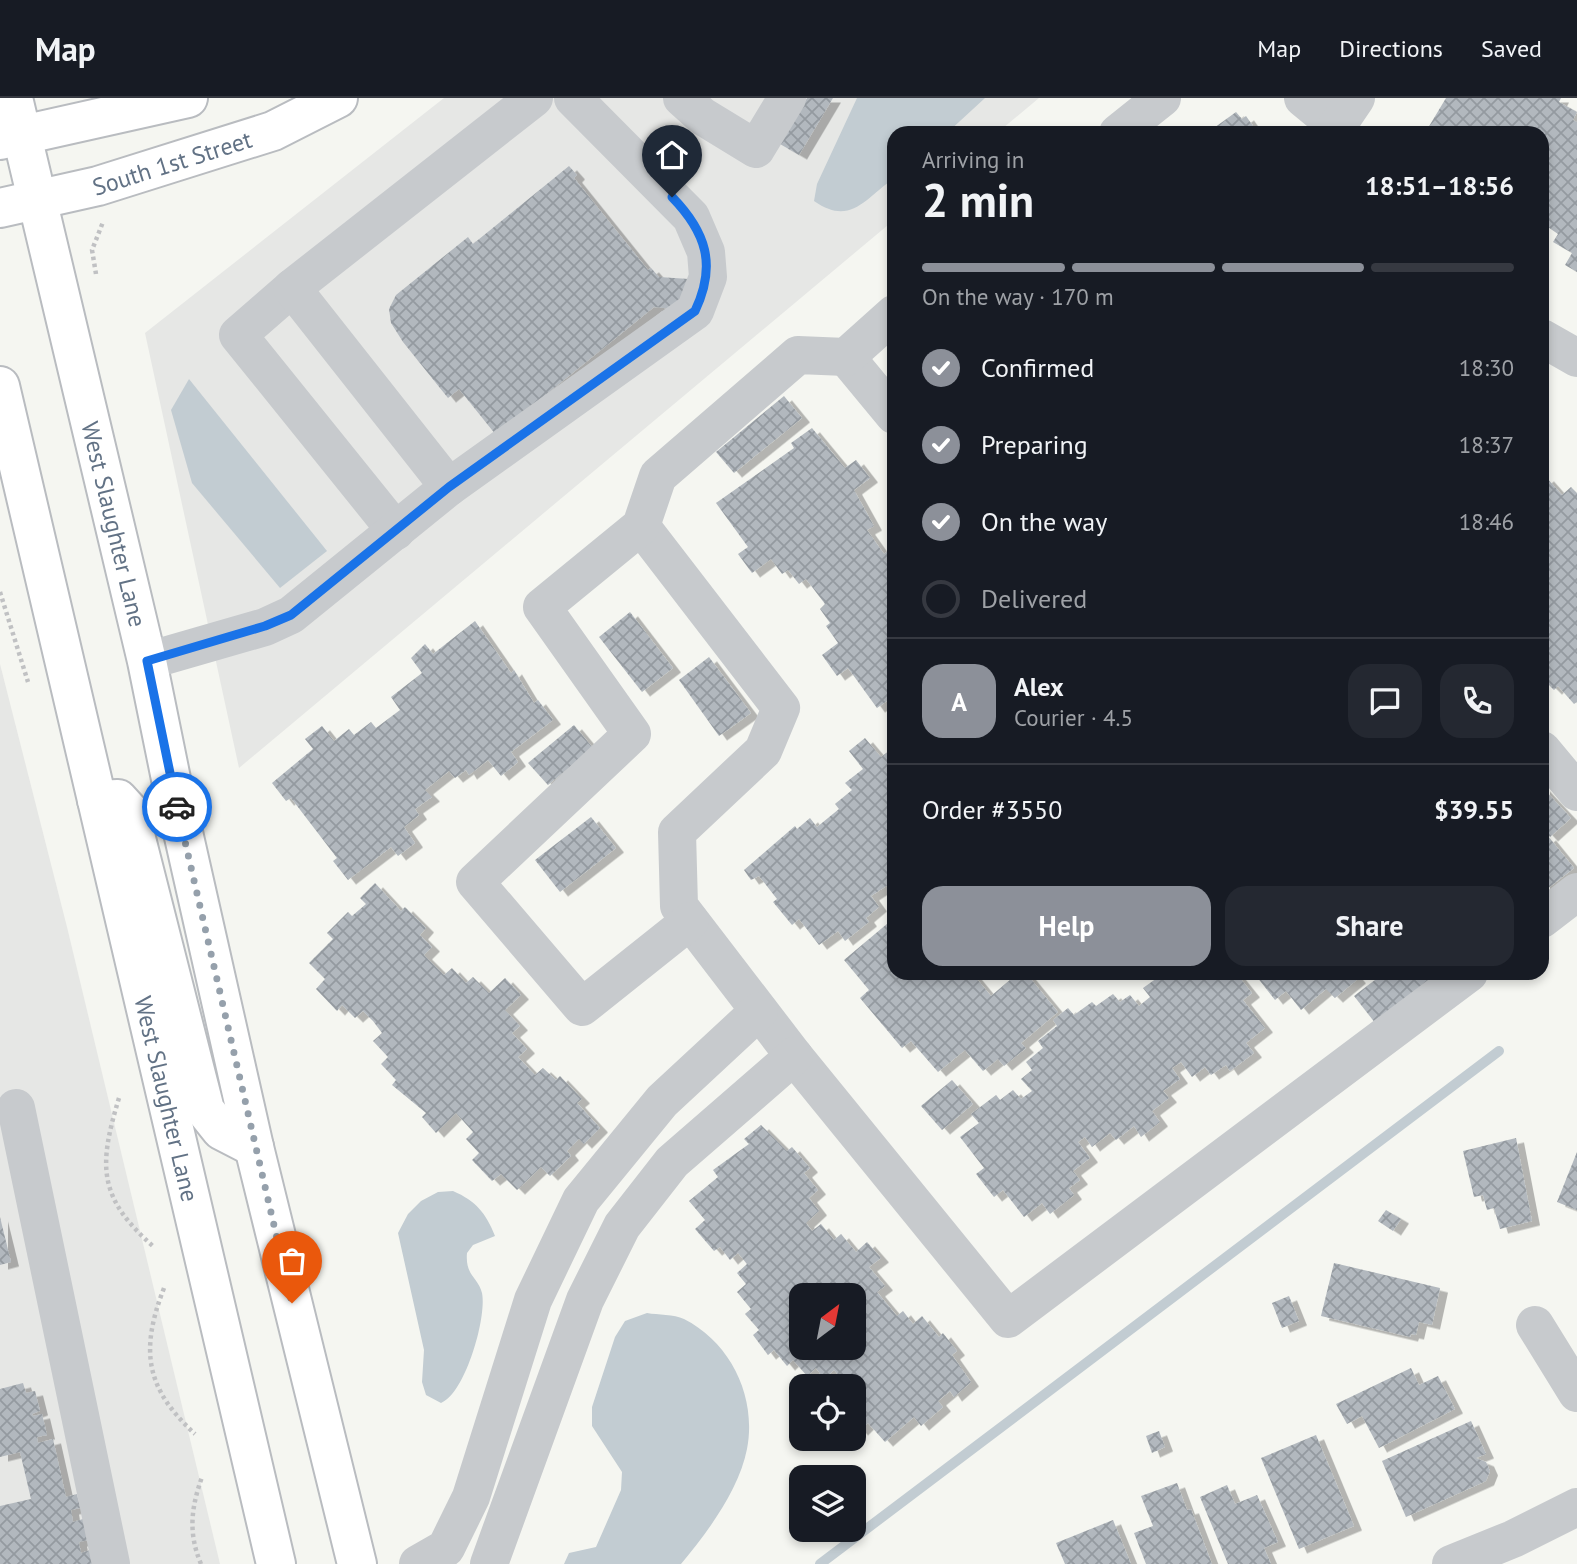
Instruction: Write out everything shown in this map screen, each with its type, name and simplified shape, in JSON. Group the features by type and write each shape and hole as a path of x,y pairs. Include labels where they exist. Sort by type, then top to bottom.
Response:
{"main road":[{"name":"West Slaughter Lane","path":"13,98 12,138 18,204 147,661 170,779 254,1147 357,1564"},
{"path":"12,138 188,98"},
{"name":"South 1st Street","path":"18,204 98,186 273,131 338,98"},
{"name":"West Slaughter Lane","path":"0,386 7,449 97,800 276,1564"},
{"path":"97,800 118,799 129,811 205,1110 221,1130 254,1147"}],"street":[{"path":"396,531 237,335 292,288 534,98"},
{"path":"147,661 265,626 291,615 449,487 695,311 704,294 708,276 706,252 691,217 573,98"},
{"path":"682,98 702,116 756,149 787,98"},
{"path":"1127,126 1162,98"},
{"path":"1303,98 1344,119"},
{"path":"292,288 449,487"},
{"path":"690,921 582,1007 475,882 632,734 542,607 640,526 658,476 798,355 846,356 887,320"},
{"path":"1549,342 1577,358"},
{"path":"846,356 887,406"},
{"path":"640,526 780,708 763,751 677,832 679,906 794,1056 1008,1319 1460,980"},
{"path":"1549,758 1577,792"},
{"path":"1549,914 1577,892"},
{"path":"418,1564 446,1548 471,1497 533,1300 580,1200 662,1101 759,1011"},
{"path":"489,1564 585,1300 622,1226 672,1162 794,1056"},
{"path":"16,1108 111,1564"},
{"path":"1535,1325 1577,1394"},
{"path":"1451,1564 1513,1539 1577,1507"}],"path":[{"path":"97,277 92,250 106,215"},
{"path":"0,592 32,695"},
{"path":"120,1098 108,1140 106,1181 128,1220 155,1248"},
{"path":"164,1287 152,1327 149,1367 175,1415 195,1434"},
{"path":"201,1564 193,1545 191,1523 202,1477"}],"shaded area":[{"path":"444,98 1039,98 1005,126 887,126 887,226 239,768 145,333"},
{"path":"857,98 985,98 955,126 887,126 887,184 856,207 837,211 814,201 817,184"},
{"path":"189,379 327,551 280,588 192,483 171,410"},
{"path":"0,664 67,927 220,1564 0,1564"},
{"path":"453,1191 479,1209 495,1236 473,1245 467,1253 468,1267 482,1293 481,1319 466,1371 450,1397 441,1403 426,1395 422,1382 424,1350 398,1233 408,1214 421,1201 438,1192"},
{"path":"647,1313 684,1319 701,1329 727,1357 744,1391 748,1410 749,1429 743,1464 721,1510 681,1564 564,1564 569,1553 596,1547 621,1490 622,1472 592,1426 592,1407 615,1337 625,1321"}],"building":[{"path":"807,98 833,98 799,155 780,144"},
{"path":"1446,98 1561,98 1559,102 1577,112 1573,120 1577,122 1577,272 1565,265 1572,253 1553,242 1558,234 1549,228 1549,126 1429,126"},
{"path":"1236,112 1242,119 1246,116 1253,126 1217,126"},
{"path":"569,166 577,175 574,178 648,270 651,268 659,277 689,279 684,310 654,307 496,435 459,389 448,398 403,342 391,323 389,309 396,295 468,237 473,244"},
{"path":"784,396 802,418 734,473 716,452"},
{"path":"812,428 845,468 856,460 870,478 854,490 874,526 867,530 884,554 887,552 887,701 877,708 848,668 837,676 822,655 838,643 826,626 830,623 820,609 825,604 806,579 799,584 788,570 782,574 771,559 752,573 738,554 748,547 716,503 794,448 791,443"},
{"path":"1549,480 1562,495 1571,487 1577,493 1577,702 1574,704 1558,686 1554,690 1549,685"},
{"path":"630,612 673,668 642,692 599,637"},
{"path":"475,621 511,673 514,670 534,703 538,700 553,720 511,752 518,762 501,776 488,760 469,775 466,770 455,778 449,771 425,790 432,797 415,809 419,815 404,827 415,843 398,856 391,847 348,880 333,861 337,858 291,798 286,801 272,783 313,749 305,739 322,726 334,741 349,729 354,735 371,722 376,728 400,710 391,697 422,673 411,658 425,644 433,654"},
{"path":"709,657 751,713 719,736 679,680"},
{"path":"574,725 593,748 548,785 528,763"},
{"path":"865,738 881,757 887,752 887,886 871,896 879,907 866,918 869,922 845,941 838,931 819,945 799,919 792,925 773,902 777,899 759,876 751,880 744,870 795,826 797,829 810,818 817,827 839,809 835,804 852,790 845,783 863,769 849,751"},
{"path":"1549,794 1571,818 1549,836"},
{"path":"591,817 616,848 560,892 535,860"},
{"path":"1549,837 1574,868 1549,888"},
{"path":"375,883 401,911 405,907 426,928 420,935 432,947 424,955 444,975 452,968 466,983 473,977 489,993 505,978 521,995 505,1010 520,1026 512,1033 527,1049 518,1057 535,1075 543,1068 556,1080 560,1076 582,1099 577,1103 600,1128 584,1144 579,1139 567,1151 571,1156 550,1176 541,1167 517,1190 501,1174 492,1181 472,1160 479,1153 466,1139 473,1132 456,1113 436,1133 422,1117 426,1113 392,1085 396,1080 381,1064 388,1057 373,1041 382,1033 373,1021 363,1011 355,1018 342,1005 337,1011 316,989 325,979 309,963 333,939 327,933 348,912 352,916 366,904 360,898"},
{"path":"887,924 887,980 978,980 991,996 1010,980 1032,980 1058,1012 1021,1043 1026,1048 1004,1066 998,1059 983,1071 965,1050 938,1072 911,1041 902,1048 860,998 869,990 844,960"},
{"path":"1154,980 1242,980 1252,993 1243,1000 1265,1028 1246,1043 1254,1053 1230,1071 1226,1065 1211,1075 1205,1067 1192,1077 1181,1062 1172,1068 1180,1079 1163,1091 1169,1098 1152,1111 1160,1122 1141,1137 1134,1126 1116,1140 1110,1133 1092,1147 1085,1137 1078,1142 1090,1158 1073,1171 1080,1180 1069,1188 1074,1195 1050,1214 1042,1203 1024,1217 1003,1190 994,1197 976,1174 984,1168 960,1137 979,1123 971,1114 996,1095 1000,1100 1013,1090 1021,1099 1032,1091 1021,1079 1032,1070 1026,1062 1043,1048 1038,1041 1057,1026 1053,1020 1068,1008 1074,1015 1092,1002 1096,1006 1113,994 1120,1002 1130,995 1139,1006 1150,997 1143,988"},
{"path":"1259,980 1357,980 1335,998 1326,989 1301,1010 1286,991 1275,1000"},
{"path":"1375,980 1438,981 1379,1028 1354,996"},
{"path":"952,1080 973,1104 942,1130 921,1106"},
{"path":"761,1125 787,1151 792,1147 810,1168 804,1173 818,1190 809,1198 819,1211 806,1223 812,1231 821,1224 834,1240 841,1234 856,1252 867,1242 881,1258 869,1267 885,1286 877,1292 897,1316 903,1311 913,1324 922,1316 939,1337 943,1333 957,1351 952,1355 971,1382 954,1397 950,1391 938,1401 943,1407 921,1426 914,1417 885,1442 868,1423 866,1425 866,1374 838,1374 834,1370 830,1374 820,1374 816,1368 805,1374 793,1360 787,1366 774,1350 768,1355 753,1335 759,1330 745,1314 751,1309 737,1292 746,1284 737,1273 747,1264 738,1253 730,1260 720,1247 714,1251 695,1229 705,1220 689,1201 718,1177 713,1170 749,1144 744,1139"},
{"path":"1516,1138 1532,1221 1500,1229 1494,1208 1487,1210 1483,1195 1474,1197 1463,1151"},
{"path":"1577,1152 1577,1210 1557,1202"},
{"path":"1386,1210 1401,1219 1393,1231 1378,1221"},
{"path":"0,1217 11,1262 0,1265"},
{"path":"1334,1263 1440,1288 1432,1325 1419,1322 1416,1335 1411,1334 1410,1337 1321,1316"},
{"path":"1289,1296 1299,1321 1282,1328 1272,1303"},
{"path":"1411,1368 1419,1385 1438,1376 1455,1409 1379,1448 1362,1416 1347,1424 1336,1404"},
{"path":"23,1383 26,1393 35,1391 40,1411 32,1414 33,1416 42,1414 47,1435 37,1437 38,1443 53,1439 66,1497 77,1494 80,1508 71,1510 73,1522 83,1519 88,1540 79,1542 81,1553 90,1550 93,1564 0,1564 0,1506 31,1499 20,1452 0,1457 0,1389"},
{"path":"1471,1421 1486,1454 1476,1458 1486,1462 1490,1471 1486,1481 1406,1517 1382,1461"},
{"path":"1159,1431 1165,1447 1152,1453 1146,1436"},
{"path":"1316,1435 1354,1526 1299,1549 1261,1458"},
{"path":"1177,1483 1187,1510 1191,1509 1212,1564 1146,1564 1134,1533 1153,1526 1141,1496"},
{"path":"1227,1485 1235,1504 1257,1495 1278,1542 1264,1548 1271,1564 1228,1564 1200,1497"},
{"path":"1113,1520 1131,1564 1065,1564 1056,1543"}],"waterway":[{"path":"820,1564 1499,1051"}],"way so far":[{"path":"177,807 292,1303"}],"route":[{"path":"177,807 147,661 265,626 291,615 449,487 695,311 704,294 708,276 706,252 691,217 672,197"}]}
